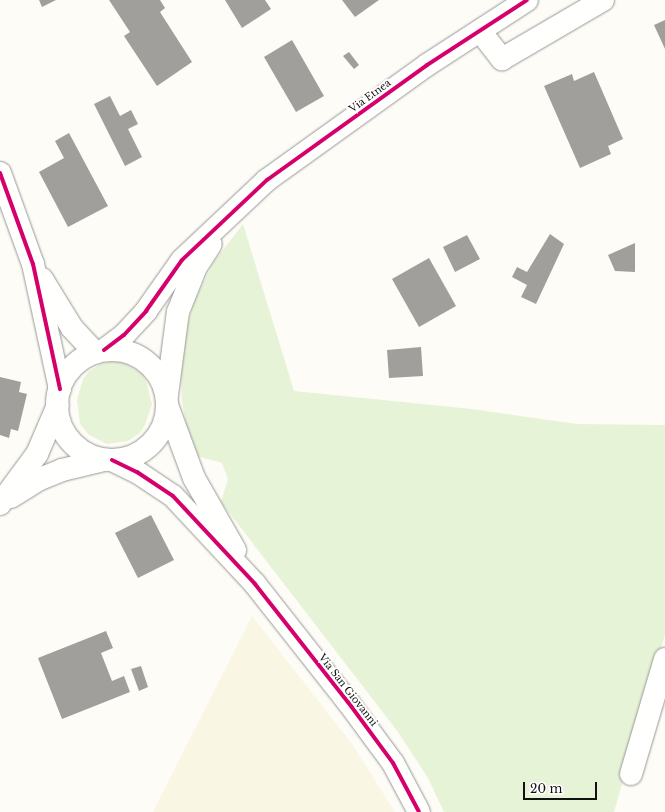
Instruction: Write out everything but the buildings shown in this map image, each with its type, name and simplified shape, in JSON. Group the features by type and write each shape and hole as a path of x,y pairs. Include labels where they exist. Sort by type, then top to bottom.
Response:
{"street":[{"name":"Via Etnea","path":"230,215 267,180 427,65 528,0"},
{"path":"480,31 502,59 603,0"},
{"path":"0,173 33,264 59,397 60,422 74,444 88,454 108,460 137,472 173,496 255,584"},
{"path":"230,215 196,267 178,312 165,422 151,444 130,458 108,460 62,470 40,479 0,504 37,454 59,397 63,381 73,367 79,361 99,352 124,335 146,311 182,260 230,215"},
{"path":"33,264 72,328 99,352 121,350 145,360 157,372 194,478 255,584"},
{"name":"Via San Giovanni","path":"255,584 348,702 393,763 419,812"},
{"path":"631,774 665,659"}],"shaded area":[{"path":"252,616 352,744 395,812 153,812"}],"green space":[{"path":"243,224 294,391 472,409 577,424 665,425 665,635 614,812 444,812 428,778 398,732 221,502 228,479 222,463 197,456 186,424 182,400 181,369 186,330 195,300 213,263"},
{"path":"123,362 141,373 146,381 152,404 145,425 140,433 128,441 107,444 89,435 80,424 77,400 83,379 89,371 101,364"}],"cycle path":[{"path":"104,350 124,335 146,311 182,260 267,180 427,65 527,0"},
{"path":"0,173 33,264 60,389"},
{"path":"112,460 137,472 173,496 255,584 348,702 393,763 419,812"}]}
